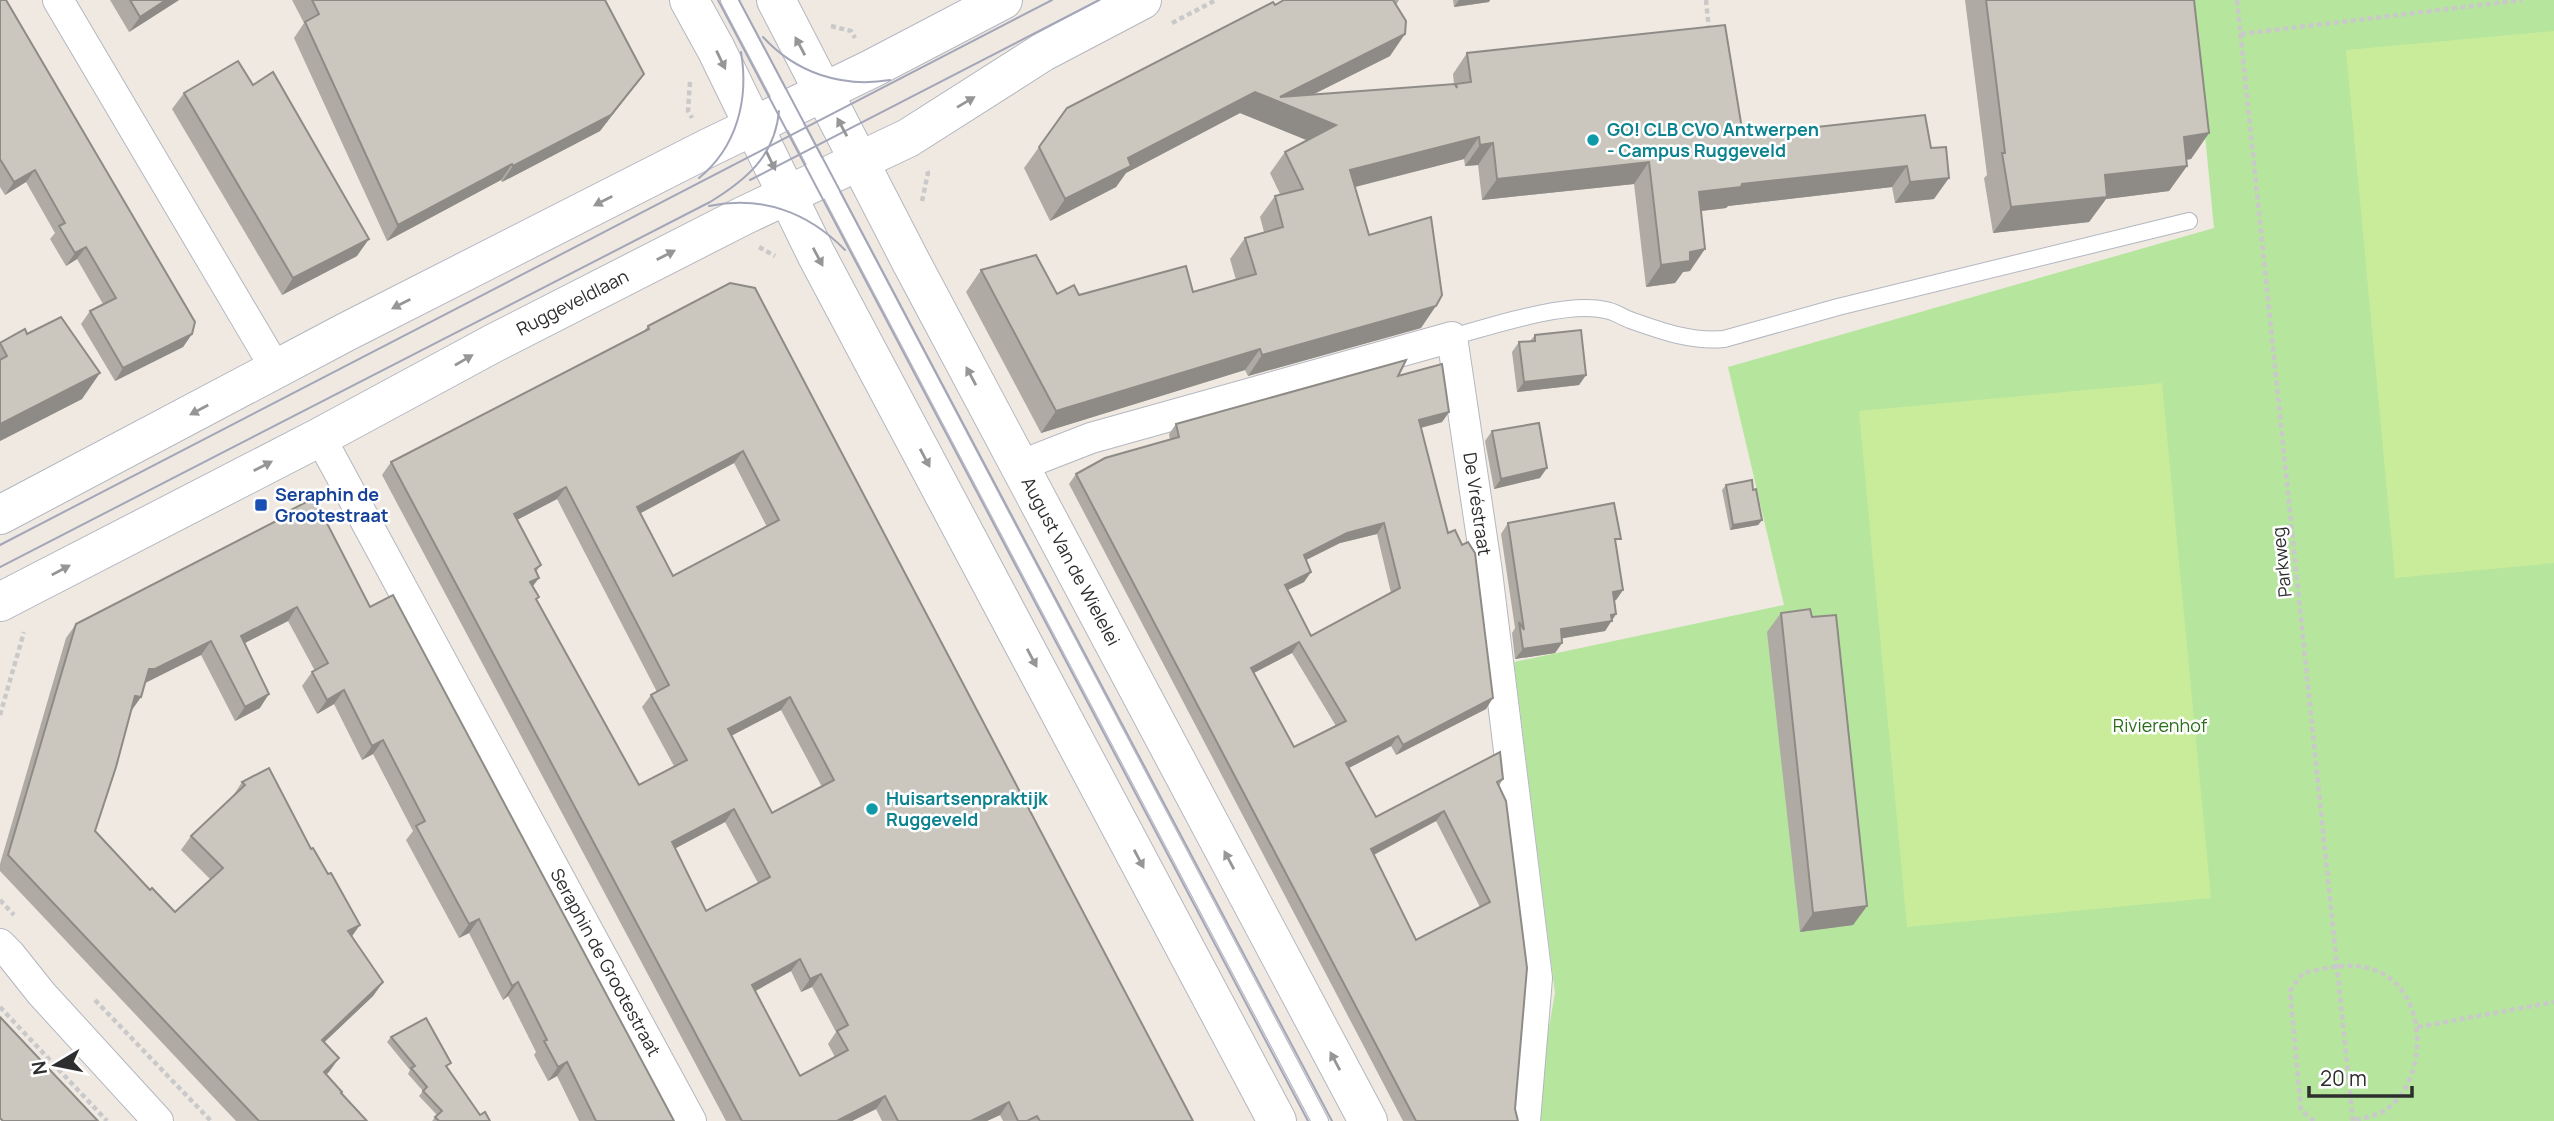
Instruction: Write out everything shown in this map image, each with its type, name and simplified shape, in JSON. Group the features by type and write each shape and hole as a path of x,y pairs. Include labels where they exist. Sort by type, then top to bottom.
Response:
{"main road":[{"path":"689,0 770,118 787,196 1277,1121"},
{"name":"August Van de Wielelei","path":"776,0 1019,466 1368,1121"},
{"path":"0,515 276,369 1003,0"},
{"name":"Ruggeveldlaan","path":"7,613 494,343 908,138 994,86 1043,52 1142,0"}],"street":[{"path":"58,0 276,369"},
{"path":"1019,466 1091,438 1452,337"},
{"name":"De Vréstraat","path":"1452,337 1487,572 1537,978 1525,1121"},
{"name":"Seraphin de Grootestraat","path":"320,438 691,1121"},
{"path":"0,944 158,1121"},
{"path":"0,970 41,993"}],"lane":[{"path":"729,0 770,118 824,179 1320,1121"},
{"path":"1452,337 1564,310 1585,309 1605,310 1687,339 1724,339 1838,307 2189,221"}],"path":[{"path":"1706,0 1710,37"},
{"name":"Parkweg","path":"2237,0 2352,1121"},
{"path":"2241,34 2522,0"},
{"path":"0,715 7,613"},
{"path":"0,900 19,920"},
{"path":"2314,1121 2301,1110 2290,991 2302,974 2338,966 2374,969 2389,978 2401,991 2418,1027 2417,1051 2412,1073 2401,1096 2385,1111 2352,1121"},
{"path":"86,990 211,1121"},
{"path":"2418,1027 2554,1002"},
{"path":"0,1007 107,1121"}],"green space":[{"name":"Rivierenhof","path":"2192,0 2554,0 2554,1121 1540,1121 1543,1062 1555,993 1514,662 1784,605 1728,367 2214,228"},
{"path":"2554,31 2554,563 2395,578 2346,50"},
{"path":"2162,383 2211,898 1907,927 1859,411"}],"building":[{"path":"0,0 6,0 195,322 192,334 123,368 90,311 116,298 86,247 75,253 59,226 65,223 35,170 14,182 0,159"},
{"path":"130,0 166,0 140,17"},
{"path":"312,0 605,0 644,74 611,115 398,225 305,22 319,14"},
{"path":"1284,0 1393,0 1406,21 1405,34 1280,97 1455,84 1457,88 1456,84 1471,82 1467,53 1725,25 1743,135 1925,115 1931,148 1946,147 1949,178 1910,182 1907,166 1742,184 1741,187 1699,192 1705,249 1690,252 1690,261 1661,265 1649,162 1497,179 1493,143 1480,145 1479,137 1350,170 1369,235 1431,217 1442,295 1436,306 1262,355 1260,349 1056,411 981,270 1036,255 1057,294 1074,285 1079,295 1186,266 1193,292 1256,274 1245,238 1283,227 1275,196 1303,189 1285,152 1336,125 1255,92 1128,158 1131,166 1065,199 1039,147 1067,108 1273,2 1275,5"},
{"path":"1986,0 2194,0 2209,133 2184,137 2187,166 2105,175 2107,197 2011,207 2002,153 2005,153"},
{"path":"238,61 253,85 273,72 369,239 293,278 184,93"},
{"path":"730,283 755,288 1193,1121 1040,1121 1037,1116 1027,1121 1018,1121 1009,1102 971,1121 898,1121 885,1096 837,1121 742,1121 391,462 649,329 648,326","holes":["743,451 779,520 673,576 637,507","566,487 669,685 651,695 687,760 639,785 536,599 539,597 530,582 539,578 535,569 541,565 514,514","790,697 834,780 772,813 728,729","734,809 770,877 706,911 672,842","800,959 810,979 821,974 848,1025 837,1031 848,1050 800,1076 752,985"]},
{"path":"61,317 100,373 0,424 0,360 7,356 0,343 25,329 27,334"},
{"path":"1581,330 1586,375 1524,382 1519,342 1535,341 1535,335"},
{"path":"1406,360 1398,376 1442,364 1449,412 1419,420 1448,533 1455,530 1462,545 1468,542 1475,553 1493,698 1403,745 1398,736 1346,763 1376,817 1500,752 1503,779 1497,782 1506,801 1527,968 1515,1109 1518,1121 1416,1121 1076,474 1105,458 1179,437 1176,424","holes":["1384,523 1400,588 1311,636 1285,585 1311,572 1304,555 1347,533","1299,642 1346,721 1294,747 1251,668","1444,811 1490,902 1416,940 1371,849"]},
{"path":"1539,423 1547,468 1501,479 1492,431"},
{"path":"1752,480 1762,520 1733,525 1726,485"},
{"path":"314,498 370,607 393,595 674,1121 596,1121 567,1062 558,1067 518,982 512,986 479,919 469,924 416,826 425,821 383,740 372,746 344,690 327,700 312,672 328,663 297,607 241,636 269,694 245,707 211,641 155,669 149,669 141,697 135,696 95,831 150,890 152,888 175,912 223,868 191,836 245,785 242,782 269,768 311,849 313,848 328,874 331,873 360,925 348,931 383,982 322,1040 339,1058 324,1072 367,1121 259,1121 8,855 76,624 288,515 287,512"},
{"path":"1614,503 1621,539 1615,539 1623,590 1613,592 1616,614 1611,615 1612,621 1561,629 1562,643 1523,649 1519,622 1524,630 1508,523"},
{"path":"1810,609 1812,617 1836,615 1867,906 1813,913 1781,613"},
{"path":"0,1017 98,1121 3,1121 0,1118"},
{"path":"426,1018 451,1063 446,1066 480,1115 485,1112 490,1121 439,1121 435,1117 442,1111 423,1091 427,1087 411,1068 415,1066 391,1037"}],"tram line":[{"path":"718,0 1308,1121"},
{"path":"739,0 1332,1121"},
{"path":"0,545 1052,0"},
{"path":"750,180 1099,0"},
{"path":"763,37 790,60 821,75 855,82 890,80"},
{"path":"699,178 723,152 737,121 743,87 741,52"},
{"path":"0,567 710,202 747,175 765,154 772,141 779,111"},
{"path":"709,206 747,203 783,210 815,226 845,250"}],"place":[{"name":"GO! CLB CVO Antwerpen - Campus Ruggeveld","path":"1593,140"},
{"name":"Seraphin de Grootestraat","path":"261,505"},
{"name":"Huisartsenpraktijk Ruggeveld","path":"872,809"}]}
